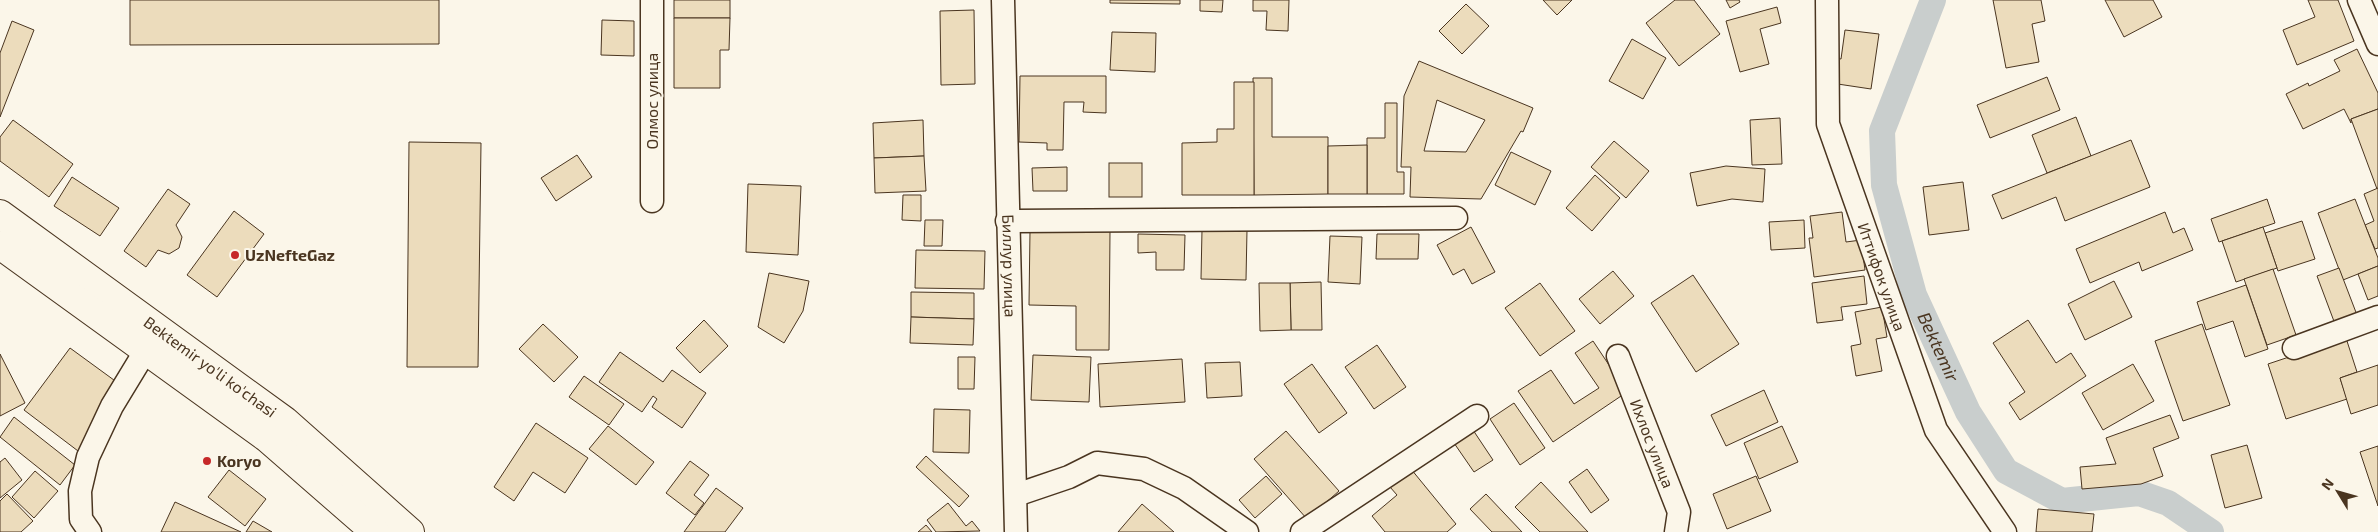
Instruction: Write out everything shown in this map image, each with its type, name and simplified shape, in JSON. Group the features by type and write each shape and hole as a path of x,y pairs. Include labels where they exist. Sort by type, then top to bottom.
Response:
{"highway":[{"name":"Bektemir yo'li ko'chasi","path":"0,214 285,421 410,532"},
{"name":"Bektemir yo'li ko'chasi","path":"0,245 267,438 375,532"}],"street":[{"name":"Олмос улица","path":"652,0 652,201"},
{"name":"Биллур улица","path":"1003,0 1016,532"},
{"name":"Иттифок улица","path":"1827,0 1828,124 1936,430 2005,532"},
{"path":"2359,0 2378,44"},
{"path":"1007,221 1456,218"},
{"path":"2294,348 2378,317"},
{"path":"90,532 81,519 80,492 88,457 112,406 146,350"},
{"name":"Ихлос улица","path":"1618,356 1679,512 1676,532"},
{"path":"1302,532 1477,416"},
{"path":"1016,495 1069,477 1097,463 1144,469 1184,488 1247,532"}],"building":[{"path":"130,0 439,0 439,44 130,45"},
{"path":"674,0 730,0 730,18 674,18"},
{"path":"1110,0 1180,0 1180,4 1110,3"},
{"path":"1200,0 1223,0 1222,12 1200,11"},
{"path":"1253,0 1289,0 1288,31 1266,30 1267,11 1253,11"},
{"path":"1543,0 1572,0 1557,15"},
{"path":"1675,0 1694,0 1720,34 1679,66 1646,23"},
{"path":"1726,0 1739,0 1740,2 1730,8"},
{"path":"1993,0 2041,0 2045,21 2032,24 2039,62 2006,68"},
{"path":"2105,0 2153,0 2162,17 2124,37"},
{"path":"2308,0 2338,0 2354,41 2297,65 2283,30 2315,17"},
{"path":"1466,4 1489,26 1462,54 1439,31"},
{"path":"1777,7 1781,23 1760,29 1769,64 1740,72 1726,21"},
{"path":"974,10 975,84 941,85 940,11"},
{"path":"674,18 730,18 729,50 720,50 720,88 674,88"},
{"path":"602,20 634,21 634,56 601,55"},
{"path":"12,21 34,30 0,117 0,53"},
{"path":"1845,30 1879,34 1871,89 1831,83 1835,58 1841,59"},
{"path":"1112,32 1156,33 1155,72 1110,70"},
{"path":"1632,39 1666,58 1643,99 1609,81"},
{"path":"2357,49 2378,93 2378,109 2351,119 2351,123 2344,109 2303,129 2286,94 2308,83 2309,86 2340,71 2334,60"},
{"path":"1419,61 1533,108 1523,132 1521,131 1481,199 1410,197 1411,167 1401,167 1404,96","holes":["1437,100 1485,120 1466,152 1424,151"]},
{"path":"1020,76 1106,76 1106,113 1083,112 1084,102 1064,102 1063,150 1047,150 1047,143 1019,142"},
{"path":"2047,77 2060,110 1990,138 1977,105"},
{"path":"1253,78 1272,78 1272,137 1328,137 1328,194 1254,195"},
{"path":"1234,82 1254,82 1254,195 1182,195 1182,143 1217,142 1217,129 1234,129"},
{"path":"1385,103 1397,103 1397,172 1404,172 1404,194 1367,194 1367,138 1385,138"},
{"path":"2378,109 2378,188 2377,189 2351,119"},
{"path":"2076,117 2091,156 2047,173 2032,135"},
{"path":"1780,118 1782,164 1752,165 1750,120"},
{"path":"13,120 73,164 49,197 0,161 0,137"},
{"path":"923,120 924,156 874,158 873,123"},
{"path":"2131,140 2150,187 2065,221 2056,197 2002,219 1992,195"},
{"path":"1614,141 1649,171 1626,198 1591,167"},
{"path":"409,142 481,143 478,367 407,367"},
{"path":"1367,145 1367,194 1328,194 1328,146"},
{"path":"1511,152 1551,171 1535,205 1495,185"},
{"path":"577,155 592,177 556,201 541,178"},
{"path":"924,156 926,191 875,193 874,158"},
{"path":"1109,163 1142,163 1142,197 1109,197"},
{"path":"1726,166 1765,169 1763,202 1732,199 1697,206 1690,173"},
{"path":"1067,167 1067,191 1033,191 1032,168"},
{"path":"1595,175 1620,198 1592,231 1566,208"},
{"path":"72,177 119,208 100,236 54,206"},
{"path":"1963,182 1969,230 1929,235 1923,187"},
{"path":"748,184 801,186 798,255 746,252"},
{"path":"2378,188 2378,248 2375,249 2365,225 2374,221 2364,194"},
{"path":"168,189 190,204 176,225 182,237 179,248 169,254 158,250 146,267 124,251"},
{"path":"903,195 921,195 921,221 902,220"},
{"path":"2267,199 2275,223 2219,242 2211,219"},
{"path":"2355,199 2378,258 2378,266 2343,280 2318,213"},
{"path":"234,211 264,234 217,297 187,275"},
{"path":"1842,212 1846,242 1861,240 1865,270 1814,277 1809,238 1813,238 1810,216"},
{"path":"2165,212 2173,233 2184,228 2193,250 2142,271 2139,262 2090,283 2076,249"},
{"path":"925,220 943,220 942,246 924,246"},
{"path":"1804,220 1805,248 1771,250 1769,222"},
{"path":"2302,221 2315,259 2278,271 2265,233"},
{"path":"1471,227 1495,272 1472,284 1464,269 1453,275 1437,245"},
{"path":"2263,227 2277,268 2236,282 2222,241"},
{"path":"1202,230 1247,230 1246,280 1201,279"},
{"path":"1030,231 1110,231 1109,350 1076,350 1076,306 1029,305"},
{"path":"1138,234 1185,235 1184,270 1156,270 1156,252 1138,253"},
{"path":"1377,234 1419,234 1418,259 1376,259"},
{"path":"1330,236 1362,237 1360,284 1328,282"},
{"path":"916,250 985,251 984,289 915,288"},
{"path":"2378,266 2378,296 2368,300 2358,274"},
{"path":"2339,268 2357,315 2335,324 2317,276"},
{"path":"2273,269 2296,335 2267,345 2244,279"},
{"path":"1613,271 1634,296 1600,324 1579,299"},
{"path":"769,273 809,281 803,311 784,343 758,327"},
{"path":"1693,275 1739,344 1696,372 1651,303"},
{"path":"1864,276 1867,304 1841,307 1843,320 1817,323 1812,283"},
{"path":"2114,281 2132,317 2085,340 2068,304"},
{"path":"1321,282 1322,330 1291,330 1290,283"},
{"path":"1259,283 1290,283 1291,330 1260,331"},
{"path":"1540,283 1575,331 1540,356 1505,308"},
{"path":"2246,285 2268,349 2245,357 2233,321 2206,330 2197,302"},
{"path":"911,292 974,293 974,319 911,317"},
{"path":"1882,307 1887,337 1876,339 1882,371 1856,376 1851,346 1861,344 1855,312"},
{"path":"911,317 974,319 973,345 910,343"},
{"path":"704,320 728,346 700,373 676,348"},
{"path":"2028,320 2056,363 2071,353 2086,376 2020,420 2009,403 2025,392 1993,343"},
{"path":"543,324 578,357 554,382 519,349"},
{"path":"2202,324 2230,405 2183,421 2155,341"},
{"path":"2346,338 2357,372 2340,378 2347,399 2286,419 2268,364"},
{"path":"1593,341 1627,392 1553,442 1518,391 1551,370 1574,404 1599,388 1575,353"},
{"path":"1377,345 1406,387 1374,409 1345,367"},
{"path":"70,348 118,383 82,454 24,410"},
{"path":"620,352 663,382 672,370 706,393 682,428 652,407 657,399 653,396 642,412 599,382"},
{"path":"0,354 25,403 0,416"},
{"path":"1033,355 1091,357 1089,402 1031,400"},
{"path":"958,357 975,357 974,389 958,389"},
{"path":"1182,359 1185,402 1100,407 1098,364"},
{"path":"1240,362 1242,396 1207,398 1205,363"},
{"path":"1312,364 1347,413 1319,433 1284,384"},
{"path":"2133,364 2154,401 2103,430 2082,393"},
{"path":"2378,365 2378,405 2351,414 2340,378"},
{"path":"584,376 624,404 609,425 569,397"},
{"path":"1764,390 1778,422 1726,446 1711,415"},
{"path":"1514,403 1545,448 1520,465 1490,419"},
{"path":"934,409 970,410 969,453 933,452"},
{"path":"2170,415 2179,438 2153,448 2163,476 2141,484 2082,489 2080,467 2116,464 2106,438"},
{"path":"14,417 75,465 60,485 0,437"},
{"path":"536,423 588,458 565,493 533,472 514,501 494,487"},
{"path":"608,426 654,462 636,485 589,449"},
{"path":"1782,426 1798,462 1759,479 1744,443"},
{"path":"1473,430 1493,460 1474,472 1454,443"},
{"path":"1286,431 1339,491 1307,519 1254,459"},
{"path":"2247,445 2262,498 2225,508 2211,455"},
{"path":"2378,446 2378,506 2360,452"},
{"path":"926,456 969,496 959,507 916,467"},
{"path":"5,458 22,480 0,498 0,462"},
{"path":"690,461 709,475 694,495 704,503 695,515 666,493"},
{"path":"1411,469 1456,524 1447,532 1385,532 1372,516 1397,495 1390,487"},
{"path":"1587,469 1609,500 1591,513 1569,482"},
{"path":"229,470 266,499 245,526 208,497"},
{"path":"35,471 58,491 34,518 12,497"},
{"path":"1266,476 1282,494 1255,518 1239,500"},
{"path":"1756,476 1771,511 1727,529 1713,494"},
{"path":"1541,482 1588,532 1540,532 1515,507"},
{"path":"716,488 743,508 725,532 684,532"},
{"path":"7,494 33,521 21,532 0,532 0,501"},
{"path":"1486,494 1522,532 1492,532 1470,509"},
{"path":"175,502 241,532 161,532"},
{"path":"948,503 966,526 972,521 980,531 936,532 927,520"},
{"path":"1142,504 1174,532 1118,532"},
{"path":"2038,509 2094,514 2092,532 2036,532"},
{"path":"253,521 272,532 246,532"},
{"path":"926,525 932,532 918,532"}],"waterway":[{"name":"Bektemir","path":"1933,0 1882,131 1884,185 1914,295 1968,412 2006,471 2062,501 2139,493 2168,503 2211,532"}],"place":[{"name":"UzNefteGaz","path":"235,255"},
{"name":"Koryo","path":"207,461"}]}
